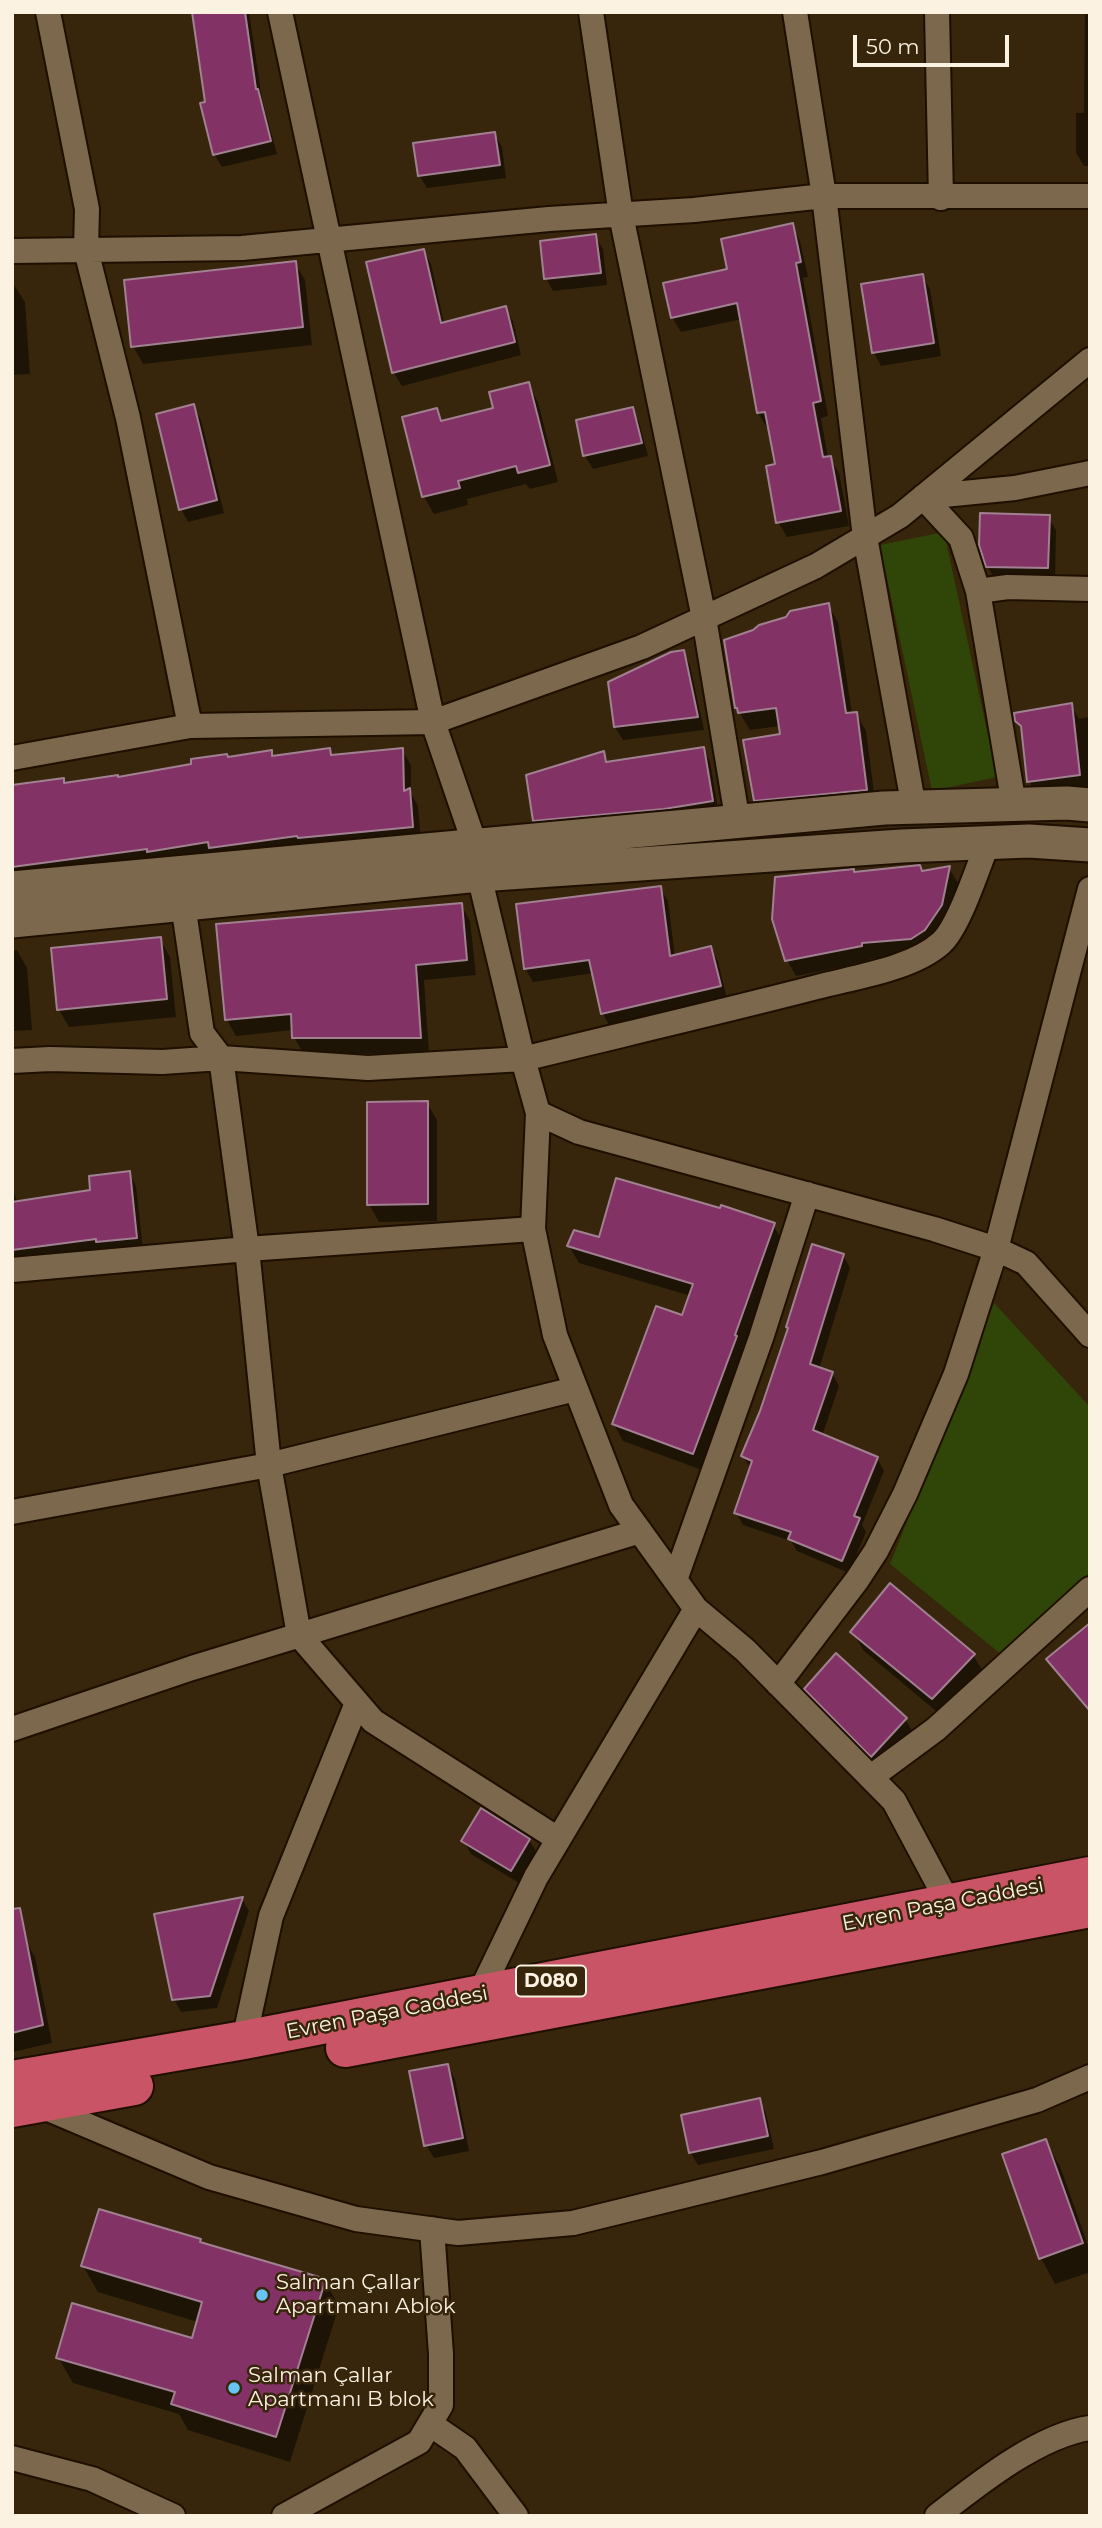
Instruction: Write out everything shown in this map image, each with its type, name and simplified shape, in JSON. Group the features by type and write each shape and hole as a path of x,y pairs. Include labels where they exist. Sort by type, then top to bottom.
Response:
{"highway":[{"name":"Evren Paşa Caddesi","path":"20,2097 244,2040 1090,1876"},
{"name":"Evren Paşa Caddesi","path":"20,2097 520,2016 1090,1908"}],"street":[{"path":"48,12 87,209 86,250 128,418 190,726"},
{"path":"280,12 433,722 477,860 523,1059 538,1112 533,1229 555,1335 621,1505 696,1609 745,1650 894,1801 948,1904"},
{"path":"591,12 621,215 704,618 738,823"},
{"path":"795,12 824,196 865,537 914,808"},
{"path":"937,12 941,198"},
{"path":"12,251 242,248 549,219 694,210 824,196 1090,196"},
{"path":"12,758 190,726 433,722 642,647 816,566 900,516 1090,360"},
{"path":"923,497 1015,488 1090,473"},
{"path":"923,497 961,538 978,591 1014,805"},
{"path":"978,591 1007,587 1090,589"},
{"path":"12,921 183,904 738,823 884,808 1067,803 1090,805"},
{"path":"12,888 477,860 988,842 1029,841 1090,845"},
{"path":"12,1060 162,1062 221,1058 368,1068 523,1059 771,999 893,967 927,955 944,940 959,913 988,842"},
{"path":"778,1684 858,1580 891,1523 956,1374 996,1250 1090,889"},
{"path":"183,904 202,1033 221,1058 247,1249 269,1465 299,1635 373,1721 558,1839"},
{"path":"538,1112 579,1132 934,1229 996,1250 1026,1263 1090,1335"},
{"path":"675,1580 761,1338 807,1194"},
{"path":"12,1270 247,1249 533,1229"},
{"path":"12,1512 269,1465 575,1389"},
{"path":"12,1729 192,1668 640,1531"},
{"path":"871,1777 936,1729 1090,1589"},
{"path":"479,1995 536,1877 696,1609"},
{"path":"244,2040 271,1916 357,1703"},
{"path":"20,2097 209,2177 356,2219 458,2233 573,2223 822,2162 1037,2099 1090,2077"},
{"path":"284,2516 419,2442 441,2405 442,2354 432,2229"},
{"path":"430,2424 465,2448 516,2516"},
{"path":"937,2516 993,2473 1069,2431 1090,2428"},
{"path":"12,2458 92,2479 173,2516"}],"green space":[{"path":"944,532 997,777 932,791 880,545"},
{"path":"994,1303 1090,1407 1090,1572 1007,1659 890,1564"}],"building":[{"path":"192,12 245,12 256,89 271,141 213,155 200,103 205,102"},
{"path":"495,132 500,165 418,176 413,143"},
{"path":"793,223 801,262 796,263 821,401 813,403 823,457 831,456 841,511 776,523 766,466 775,464 765,412 757,413 737,303 671,318 663,283 727,269 721,239"},
{"path":"596,234 601,273 544,279 540,241"},
{"path":"424,249 441,323 506,306 515,342 392,373 366,262"},
{"path":"296,261 303,327 131,347 124,280"},
{"path":"923,274 934,343 872,353 861,284"},
{"path":"529,382 550,465 518,473 516,466 458,481 460,488 422,497 402,417 437,408 441,421 493,408 489,392"},
{"path":"194,404 217,500 179,510 156,414"},
{"path":"633,407 642,443 583,456 576,420"},
{"path":"980,513 1050,515 1048,568 986,567 979,545"},
{"path":"829,603 846,713 857,712 867,790 754,801 743,740 780,734 776,708 738,713 724,640 786,617 790,611"},
{"path":"684,650 698,717 614,727 608,682 671,652"},
{"path":"1072,703 1080,775 1027,782 1021,726 1015,721 1014,713"},
{"path":"704,747 713,801 664,809 533,821 526,775 604,751 606,762"},
{"path":"330,748 331,755 403,748 404,791 410,788 413,827 297,836 209,848 208,842 147,852 147,849 12,867 12,785 64,778 64,783 118,777 191,764 191,759 227,754 228,757 272,750 272,756"},
{"path":"920,865 922,871 950,866 942,905 925,930 911,939 862,943 862,946 785,961 772,919 775,877"},
{"path":"661,886 670,956 711,946 721,986 601,1014 589,960 524,969 516,904"},
{"path":"462,903 467,960 416,965 421,1038 292,1038 291,1014 225,1020 216,924"},
{"path":"161,937 167,999 57,1010 51,948"},
{"path":"428,1101 428,1204 367,1205 367,1102"},
{"path":"130,1171 137,1238 96,1242 96,1239 12,1250 12,1202 90,1190 89,1176"},
{"path":"616,1178 720,1208 721,1205 775,1223 693,1454 612,1424 656,1306 682,1315 693,1284 567,1246 574,1230 599,1237"},
{"path":"812,1244 844,1254 810,1364 833,1372 813,1430 878,1457 854,1516 860,1518 842,1561 788,1539 791,1532 734,1513 752,1461 741,1456 760,1411 788,1328 786,1327"},
{"path":"890,1583 975,1654 932,1699 850,1632"},
{"path":"1090,1623 1090,1711 1046,1659"},
{"path":"836,1653 907,1718 871,1757 804,1689"},
{"path":"481,1808 530,1839 511,1871 461,1841"},
{"path":"243,1897 210,1996 172,2000 154,1914"},
{"path":"20,1908 43,2025 12,2033 12,1909"},
{"path":"448,2064 463,2138 424,2146 409,2071"},
{"path":"760,2098 768,2136 689,2153 681,2115"},
{"path":"1046,2139 1083,2243 1039,2259 1002,2154"},
{"path":"99,2209 326,2279 276,2437 171,2404 175,2392 56,2358 72,2303 192,2338 202,2302 81,2266"}],"place":[{"name":"Salman Çallar Apartmanı Ablok","path":"262,2295"},
{"name":"Salman Çallar Apartmanı B blok","path":"234,2388"}]}
